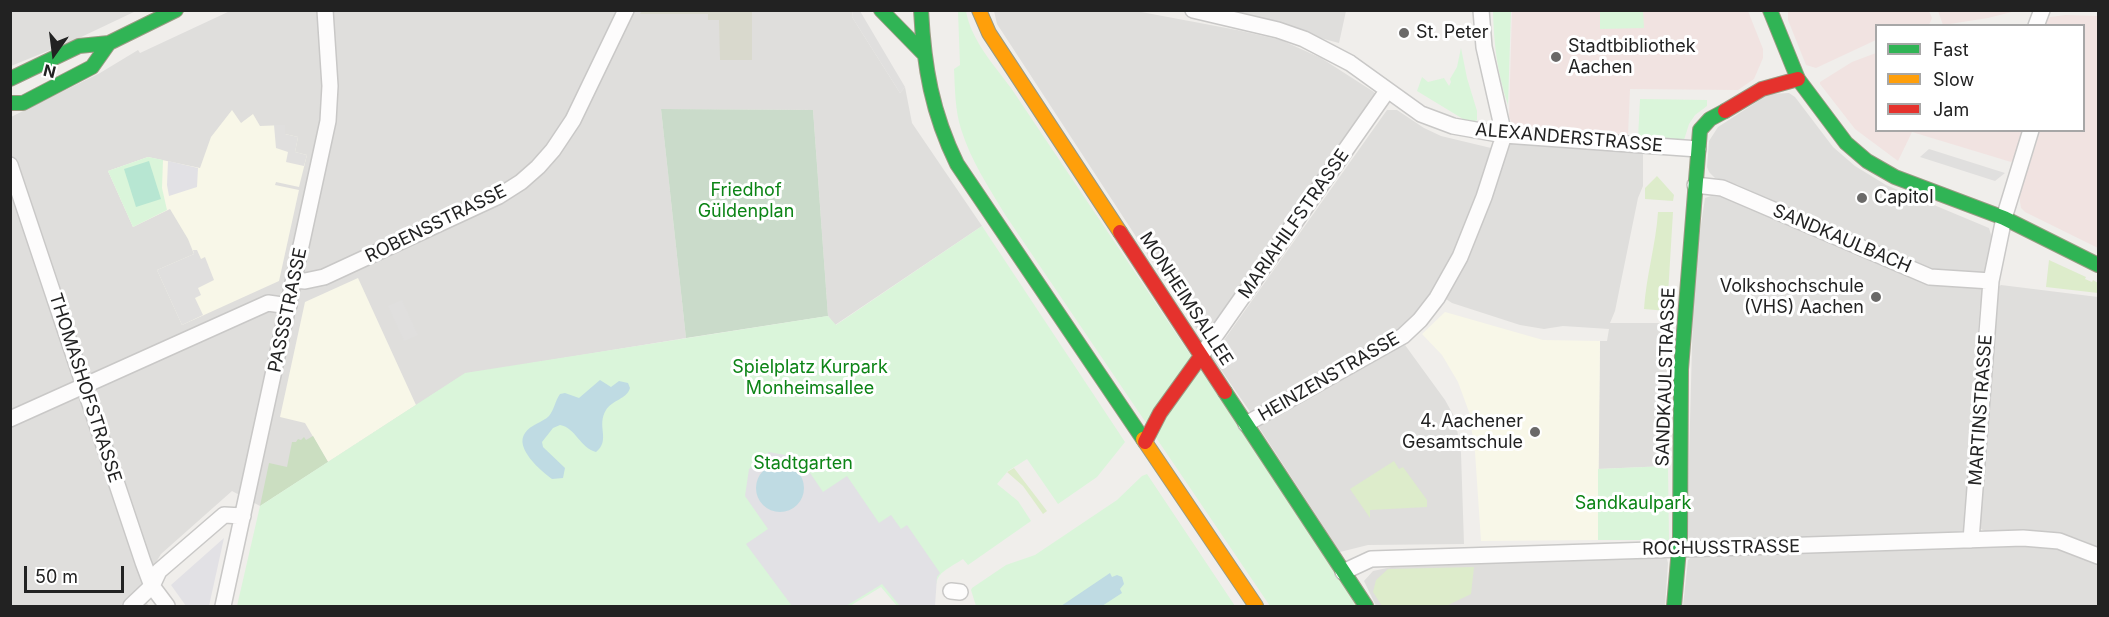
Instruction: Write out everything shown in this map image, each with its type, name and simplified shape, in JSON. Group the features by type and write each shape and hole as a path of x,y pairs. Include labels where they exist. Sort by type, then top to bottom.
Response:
{"main road":[{"path":"10,79 79,46 109,42 176,10"},
{"path":"881,10 923,54"},
{"path":"921,10 923,54 928,90 934,115 957,164 1256,606"},
{"name":"MONHEIMSALLEE","path":"979,10 989,33 1366,606"},
{"path":"1770,10 1798,79 1826,120 1846,143 1867,161 1895,177 2004,218 2098,265"},
{"path":"10,103 23,103 92,67 109,42"},
{"path":"1698,150 1700,130 1710,119 1762,89 1798,79"},
{"name":"SANDKAULSTRASSE","path":"1674,606 1679,550 1681,369 1698,150"},
{"path":"1145,442 1160,413 1201,356"}],"street":[{"name":"PASSSTRASSE","path":"223,606 289,306 330,105 325,10"},
{"name":"ROBENSSTRASSE","path":"294,280 305,281 324,277 469,211 521,182 538,167 569,128 626,10"},
{"name":"ALEXANDERSTRASSE","path":"1193,10 1278,30 1304,39 1350,63 1421,114 1453,126 1504,135 1698,150"},
{"path":"1481,10 1484,47 1504,135"},
{"name":"MARIAHILFSTRASSE","path":"1201,356 1387,91"},
{"name":"MARTINSTRASSE","path":"1971,540 1991,281 2004,218 2030,132"},
{"name":"HEINZENSTRASSE","path":"1246,424 1403,336 1420,320 1437,298 1460,257 1484,197 1504,135"},
{"name":"THOMASHOFSTRASSE","path":"10,165 152,586 167,606"},
{"name":"SANDKAULBACH","path":"1695,185 1722,188 1930,277 1991,281"},
{"path":"10,419 268,303 289,306"},
{"path":"130,606 152,586 159,571 224,515 243,516"},
{"name":"ROCHUSSTRASSE","path":"1343,572 1371,559 1606,549 1679,550 2023,538 2059,541 2098,556"}],"shaded area":[{"path":"11,11 136,11 77,39 11,66"},
{"path":"230,11 853,11 852,17 900,93 905,87 912,123 982,226 835,325 828,316 813,110 661,109 686,338 465,374 260,506 232,491 161,554 144,582 140,594 149,606 11,606 11,117 100,73 138,50 140,53"},
{"path":"642,11 752,11 752,60 720,60 719,20 708,20 708,14 640,14"},
{"path":"853,11 860,11 905,87 900,93 852,17"},
{"path":"994,11 1136,11 1237,30 1281,40 1321,58 1374,92 1376,97 1207,339 1203,339 997,24"},
{"path":"1226,11 1346,11 1339,43 1266,20"},
{"path":"1512,11 1748,11 1763,49 1763,58 1754,79 1738,90 1630,89 1628,135 1523,127 1512,123 1509,117"},
{"path":"1788,11 1929,11 1932,18 1929,24 1875,24 1875,40 1816,68 1806,65 1788,20"},
{"path":"1938,11 2016,11 1988,18 1943,24"},
{"path":"2098,16 2098,248 2021,208 2020,194 2040,132 2085,132 2085,24 2044,24 2050,17"},
{"path":"1875,53 1875,132 1912,132 1898,161 1855,129 1820,84 1852,62"},
{"path":"1789,93 1795,97 1833,147 1855,166 1886,185 1989,228 1992,238 1986,272 1983,274 1930,270 1738,185 1715,178 1707,167 1709,141 1718,127 1769,94"},
{"path":"232,110 241,123 253,114 260,126 285,125 285,134 298,137 295,152 307,155 299,187 276,182 275,185 299,190 279,281 182,325 157,270 194,254 188,239 170,209 133,227 108,171 148,157 200,168 211,137"},
{"path":"1387,110 1397,110 1441,136 1491,148 1493,155 1455,256 1428,302 1413,321 1251,413 1212,357"},
{"path":"274,125 285,125 285,134 298,137 295,152 307,155 304,166 286,162 288,152 276,148"},
{"path":"1912,132 2023,132 2014,160 2011,162"},
{"path":"1513,142 1643,150 1643,186 1638,198 1615,311 1610,323 1666,323 1668,466 1598,469 1600,341 1607,341 1609,329 1563,326 1544,329 1520,325 1452,303 1443,297 1477,229 1508,147"},
{"path":"1929,149 2005,173 1995,181 1920,157"},
{"path":"168,161 198,168 197,187 169,196"},
{"path":"1723,197 1744,205 1918,279 1976,284 1985,288 1985,300 1980,306 1963,532 1960,534 1691,542 1687,534 1694,272 1705,198"},
{"path":"193,250 197,250 201,259 205,257 214,280 198,288 201,295 195,298 203,315 182,325 157,270 194,254"},
{"path":"358,278 416,405 328,462 305,423 280,417 305,302"},
{"path":"2001,285 2098,297 2098,547 2059,534 2024,531 1987,532 1979,525 1998,287"},
{"path":"402,300 418,335 404,341 388,306"},
{"name":"4. Aachener Gesamtschule","path":"1445,312 1543,340 1600,341 1598,540 1481,541 1475,452 1469,412 1458,382 1442,355 1422,334"},
{"path":"1405,345 1445,400 1455,418 1461,453 1464,544 1368,545 1340,552 1258,426"},
{"path":"769,452 800,458 823,492 847,476 879,523 891,515 901,529 907,525 940,573 937,577 935,606 900,606 882,584 846,606 792,606 746,544 768,529 745,496 749,469"},
{"path":"224,538 209,606 186,606 171,585"},
{"path":"2024,546 2053,548 2098,563 2098,606 1683,606 1688,560 1691,557"},
{"path":"1663,557 1668,563 1665,606 1376,606 1364,581 1373,571 1401,565"}],"green space":[{"path":"958,11 966,11 973,32 984,52 1011,88 1359,606 1270,606 1006,216 975,163 959,122 954,69 960,65"},
{"path":"1493,11 1511,11 1508,105 1497,58"},
{"path":"1600,11 1643,11 1644,28 1600,29"},
{"path":"1461,48 1477,111 1477,120 1473,123 1417,91 1422,77 1428,82 1444,78 1449,86 1457,67"},
{"path":"1640,99 1707,100 1707,106 1695,115 1689,124 1684,140 1679,142 1638,139"},
{"name":"Friedhof Güldenplan","path":"661,109 813,110 828,316 686,338"},
{"path":"148,157 163,160 162,188 167,210 133,227 108,171"},
{"path":"149,161 161,199 136,207 124,169"},
{"path":"1657,176 1674,195 1673,201 1645,199 1645,188"},
{"path":"1658,212 1673,212 1667,311 1644,309"},
{"name":"Stadtgarten","path":"982,226 1125,442 1097,477 1058,504 1027,459 1008,471 997,484 1018,501 1031,521 968,565 963,559 942,573 937,581 934,606 897,606 881,587 850,606 237,606 260,506 465,373 828,316 836,325"},
{"path":"2049,260 2086,277 2085,279 2098,283 2098,293 2046,287"},
{"path":"313,436 328,462 260,506 269,463 287,467 292,442 304,437 306,440"},
{"path":"1394,461 1399,469 1403,467 1427,500 1427,507 1370,510 1370,518 1350,489"},
{"name":"Sandkaulpark","path":"1668,466 1669,540 1598,540 1598,469"},
{"path":"1014,468 1047,511 1043,514 1023,486 1007,472"},
{"path":"1147,474 1235,606 976,606 972,588 1006,565 1035,555 1117,500"},
{"path":"1474,567 1471,594 1446,606 1382,606 1373,592 1376,580 1388,569"}],"water":[{"path":"600,380 611,387 619,381 628,383 630,388 626,395 606,410 602,422 602,443 596,452 586,447 565,427 560,425 553,428 542,442 543,447 565,468 563,478 552,479 530,459 523,445 525,433 549,416 560,394 565,393 579,398"},
{"path":"775,464 785,464 797,471 804,483 804,493 797,505 785,512 775,512 760,501 756,493 756,483 767,468"},
{"path":"1110,573 1112,577 1117,575 1122,577 1124,584 1120,589 1122,593 1102,606 1061,606"}],"traffic: fast":[{"path":"10,79 79,46 109,43 176,10"},
{"path":"881,10 923,53"},
{"path":"921,10 924,51 935,108 957,164 1143,439"},
{"path":"1770,10 1798,79 1846,143 1867,161 1895,177 2004,218 2098,265"},
{"path":"10,103 23,103 92,67 109,43"},
{"path":"1674,606 1680,537 1681,369 1700,130 1710,119 1725,111"},
{"path":"1225,392 1366,606"}],"traffic: slow":[{"path":"979,10 989,33 1120,232"},
{"path":"1143,439 1256,606"}],"traffic: jam":[{"path":"1725,111 1762,89 1798,79"},
{"path":"1120,232 1225,392"},
{"path":"1145,442 1160,413 1201,356"}],"place":[{"name":"St. Peter","path":"1404,33"},
{"name":"Stadtbibliothek Aachen","path":"1556,57"},
{"name":"Capitol","path":"1862,198"},
{"name":"Volkshochschule (VHS) Aachen","path":"1876,297"},
{"name":"4. Aachener Gesamtschule","path":"1535,432"}],"park label":[{"name":"Spielplatz Kurpark Monheimsallee","path":"810,378"}]}
